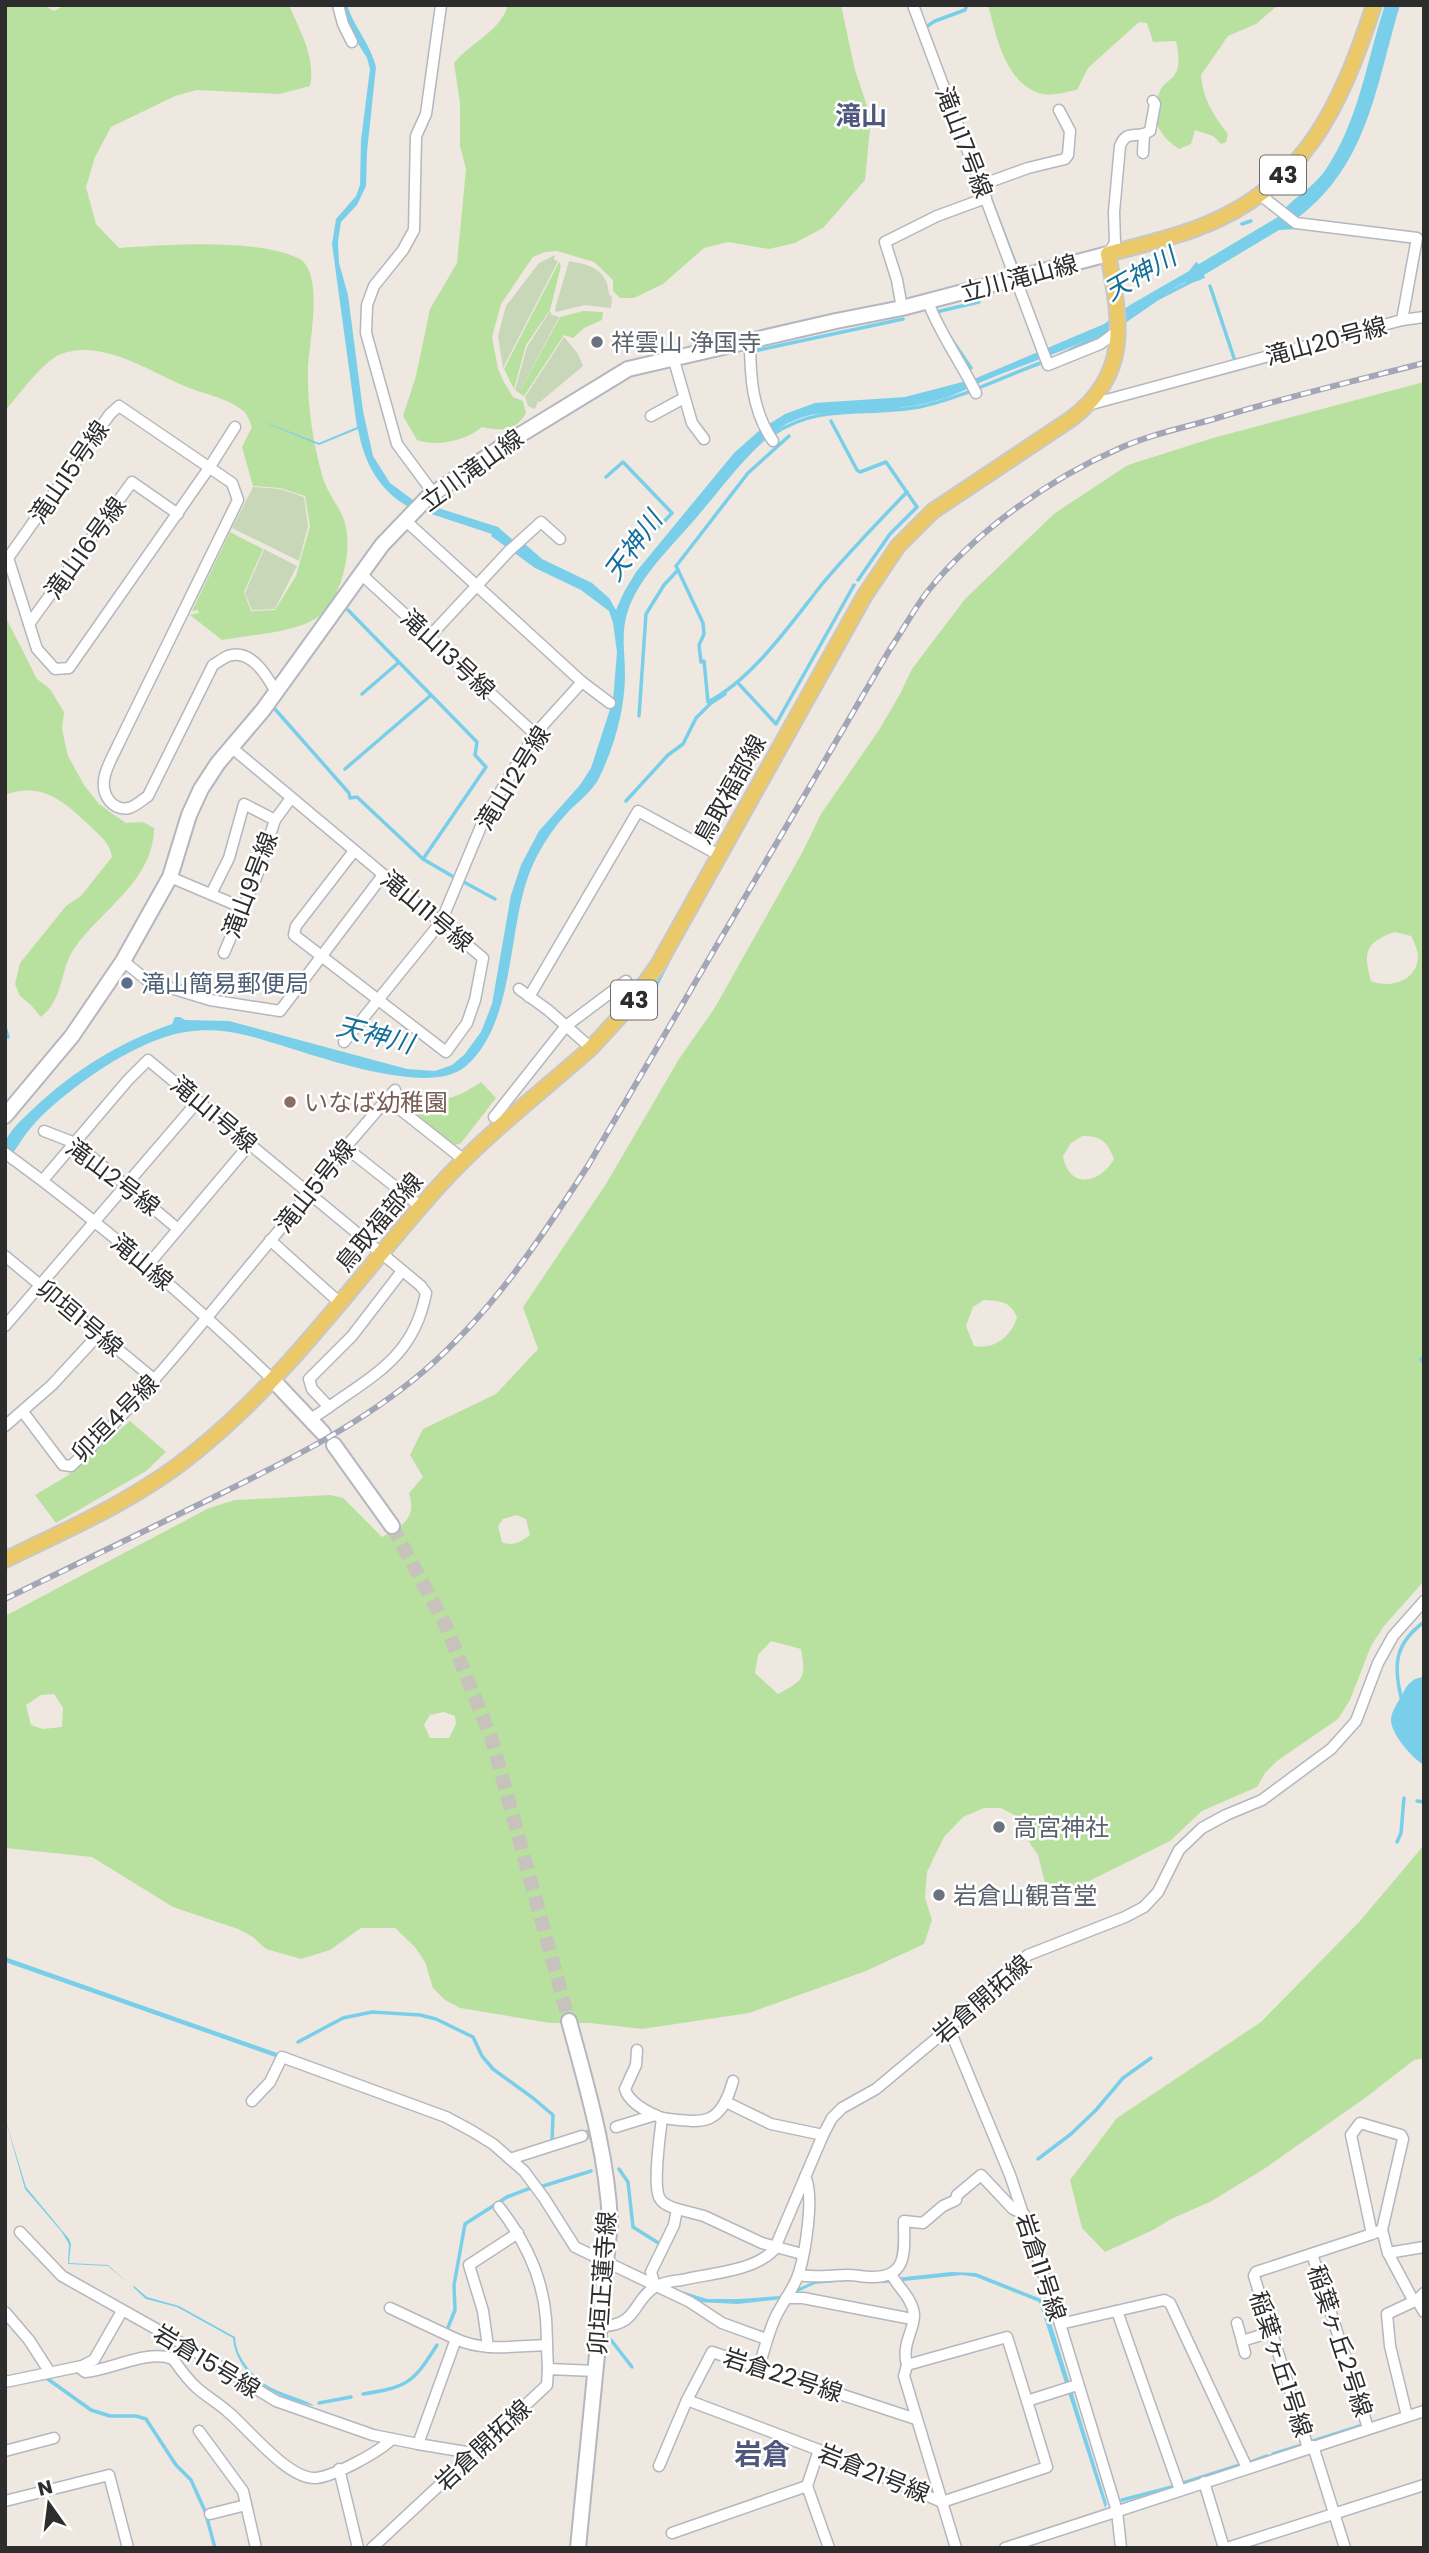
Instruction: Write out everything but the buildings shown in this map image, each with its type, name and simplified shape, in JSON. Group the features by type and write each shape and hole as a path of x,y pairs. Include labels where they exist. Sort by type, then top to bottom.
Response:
{"main road":[{"name":"43","path":"1108,254 1195,229 1226,215 1259,194 1303,154 1328,119 1354,64 1374,5"},
{"name":"鳥取福部線","path":"5,1560 99,1514 150,1485 208,1443 272,1379 464,1160 591,1048 619,1018 648,981 865,595 898,547 947,500 1059,428 1088,405 1103,387 1113,365 1119,328 1108,254"}],"street":[{"path":"338,5 352,42"},
{"path":"431,496 397,444 366,333 368,305 374,286 403,250 414,230 416,136 426,114 441,5"},
{"name":"滝山17号線","path":"913,5 1048,365 1100,344 1119,328"},
{"path":"1108,254 1115,243 1114,212 1120,146 1123,138 1144,134 1151,127 1155,104 1153,101"},
{"path":"981,186 1028,168 1065,159 1068,155 1070,131 1059,110"},
{"path":"1143,153 1144,134"},
{"name":"滝山20号線","path":"1088,405 1402,320 1420,239 1294,222 1259,194"},
{"path":"902,308 897,280 885,242 937,216 986,198"},
{"name":"立川滝山線","path":"5,1115 72,1036 123,961 170,877 178,847 201,789 276,692 382,545 431,496 510,441 628,369 928,302 1108,254"},
{"path":"928,302 937,326 963,366 976,393"},
{"path":"1402,320 1424,317"},
{"path":"750,340 752,386 763,426 771,439"},
{"path":"673,357 692,423 704,439"},
{"path":"651,416 684,398"},
{"name":"滝山15号線","path":"235,427 209,468 178,514 69,668 55,669 37,649 8,558 110,414 119,406 209,468 232,483 238,500 104,777 105,795 110,803 127,808 148,796 213,665 228,656 237,655 253,660 276,692"},
{"name":"滝山16号線","path":"29,624 132,482 178,514"},
{"path":"409,517 582,682 610,703"},
{"path":"429,637 541,522 560,539"},
{"name":"滝山13号線","path":"361,574 535,734"},
{"name":"滝山12号線","path":"344,1042 441,922 484,819 535,734 582,682"},
{"name":"滝山11号線","path":"231,747 483,958 475,1000 467,1023 448,1054 380,999 293,935 296,926 355,851"},
{"path":"275,820 291,798"},
{"name":"滝山9号線","path":"211,894 229,858 244,804 275,820 256,878 223,953"},
{"path":"529,997 638,811 719,855"},
{"path":"123,961 148,981 211,1000 280,1011 383,875"},
{"path":"170,877 243,908"},
{"path":"494,1117 566,1026 626,981"},
{"path":"519,989 591,1048"},
{"name":"滝山1号線","path":"43,1180 148,1060 308,1191 426,1293 410,1338 396,1357 329,1407"},
{"name":"滝山5号線","path":"206,1316 395,1090"},
{"path":"387,1099 464,1160"},
{"path":"5,1326 198,1101"},
{"name":"滝山2号線","path":"44,1131 75,1143 178,1229"},
{"path":"147,1266 250,1144"},
{"path":"345,1147 421,1207"},
{"name":"滝山線","path":"10,1157 43,1180 147,1266 206,1316 272,1379"},
{"path":"270,1240 340,1303"},
{"name":"卯垣1号線","path":"5,1256 155,1380"},
{"path":"311,1419 329,1407 312,1389 309,1379 352,1336 402,1271"},
{"name":"卯垣4号線","path":"23,1412 63,1465 71,1466 124,1415 206,1316"},
{"path":"5,1426 52,1385 99,1335"},
{"path":"272,1379 323,1433"},
{"path":"334,1445 392,1526"},
{"name":"岩倉開拓線","path":"775,2247 823,2135 832,2118 842,2108 876,2090 949,2028 984,1991 1028,1955 1144,1907 1158,1892 1179,1850 1202,1828 1262,1800 1331,1749 1356,1721 1378,1663 1393,1636 1424,1601"},
{"name":"卯垣正蓮寺線","path":"569,2021 592,2106 608,2182 610,2222 578,2548"},
{"name":"岩倉11号線","path":"949,2028 1024,2214 1116,2511 1121,2548"},
{"path":"636,2050 636,2065 625,2089 627,2096 658,2117"},
{"path":"253,2101 270,2082 282,2057 446,2117 493,2144 534,2183 575,2247 690,2302 722,2323 766,2339"},
{"path":"616,2127 658,2117 707,2119 720,2113 733,2081"},
{"path":"726,2102 771,2124 823,2135"},
{"path":"658,2117 657,2184 659,2197 667,2206 704,2216 775,2247 802,2253"},
{"path":"1377,2232 1403,2139 1401,2135 1360,2123 1351,2136 1377,2232 1412,2298 1420,2297"},
{"path":"510,2159 582,2136"},
{"path":"893,2278 901,2264 904,2221 923,2223 943,2206 956,2200 957,2195 981,2175 1013,2208 1024,2214"},
{"path":"759,2368 766,2339 799,2275 809,2196 808,2184 804,2178"},
{"path":"499,2207 518,2233 539,2284 546,2317 548,2369 596,2371"},
{"path":"655,2287 651,2272 674,2225 677,2209"},
{"name":"岩倉15号線","path":"20,2232 62,2276 183,2344 276,2401 373,2435 472,2454"},
{"name":"稲葉ヶ丘1号線","path":"1345,2548 1254,2276 1256,2272 1377,2232"},
{"path":"488,2347 483,2311 469,2265 518,2233"},
{"path":"601,2326 614,2326 626,2319 655,2287 752,2264 768,2256 775,2247"},
{"path":"1388,2253 1424,2248"},
{"name":"稲葉ヶ丘2号線","path":"1312,2254 1368,2428"},
{"path":"799,2275 815,2278 847,2275 893,2278 905,2292 914,2314 904,2376 956,2548"},
{"path":"788,2294 912,2319"},
{"path":"1420,2297 1424,2312"},
{"path":"1407,2416 1390,2346 1387,2314 1413,2304 1420,2297"},
{"path":"1060,2324 1164,2300 1170,2303 1247,2468"},
{"path":"390,2308 471,2346 546,2345"},
{"path":"5,2382 79,2367 94,2360 122,2311"},
{"path":"1117,2311 1180,2490"},
{"path":"5,2312 29,2340 49,2371"},
{"path":"1237,2323 1245,2353"},
{"path":"1242,2341 1271,2332"},
{"path":"907,2365 1007,2337 1047,2467 942,2502"},
{"path":"418,2444 456,2339"},
{"path":"173,2359 183,2344"},
{"name":"岩倉22号線","path":"659,2466 687,2400 712,2352 916,2419"},
{"path":"79,2367 85,2372 156,2357 173,2359 196,2388 226,2410 291,2469 305,2476 317,2478 354,2465 393,2439"},
{"name":"岩倉開拓線","path":"372,2548 547,2385 548,2369"},
{"path":"1027,2401 1077,2385"},
{"name":"岩倉21号線","path":"687,2400 942,2502"},
{"path":"1005,2548 1424,2411"},
{"path":"199,2431 243,2491 256,2548"},
{"path":"5,2451 54,2438"},
{"path":"819,2451 807,2486 829,2548"},
{"path":"339,2469 358,2548"},
{"path":"5,2501 108,2475 128,2548"},
{"path":"1204,2482 1226,2548 1258,2543 1333,2513 1424,2485"},
{"path":"671,2533 807,2486"},
{"path":"210,2514 246,2505"}],"green space":[{"path":"5,5 43,5 54,11 65,5 289,5 309,55 310,86 279,94 197,90 175,96 111,127 95,157 86,187 96,224 119,248 235,245 280,252 298,258 306,266 311,278 314,310 308,370 311,423 324,481 345,523 347,548 343,576 332,601 315,619 305,624 222,640 190,615 199,613 198,610 192,611 230,532 263,549 244,592 251,611 275,610 296,576 310,526 305,496 280,488 253,486 242,447 252,427 241,409 123,358 92,350 76,350 61,354 47,363 5,411"},
{"path":"508,5 841,5 855,70 871,118 865,180 823,228 795,243 769,249 728,242 704,248 663,284 634,298 620,298 613,291 613,280 594,262 557,251 533,257 501,304 492,337 498,369 513,397 523,401 526,413 517,424 507,429 482,427 459,439 442,443 425,442 417,440 403,416 416,376 430,309 457,263 466,169 460,146 460,103 454,63 492,30"},
{"path":"988,5 1278,5 1256,24 1228,36 1201,75 1210,106 1228,134 1226,142 1221,144 1213,136 1195,130 1191,144 1179,149 1160,131 1155,117 1160,91 1177,70 1176,41 1153,42 1147,23 1139,22 1088,68 1077,90 1044,94 1027,87 1010,68 999,43"},
{"path":"555,255 554,260 558,261 503,368 498,336 506,306 539,263"},
{"path":"569,261 584,264 601,274 612,297 611,308 585,305 556,312"},
{"path":"559,262 561,266 550,310 526,345 514,389 504,369"},
{"path":"550,311 552,315 559,317 519,393 515,390 527,347"},
{"path":"583,311 603,312 602,320 584,328 573,338 564,335 524,396 519,393 560,317"},
{"path":"564,337 578,354 583,366 538,401 535,409 528,406 525,397"},
{"path":"1424,382 1424,1581 1384,1626 1371,1646 1350,1700 1338,1719 1277,1761 1265,1773 1257,1787 1202,1811 1170,1841 1073,1889 1054,1892 1045,1883 1038,1855 1029,1842 1020,1818 1001,1808 984,1808 963,1817 944,1837 927,1872 925,1898 932,1920 924,1944 866,1971 749,2013 642,2029 590,2023 550,2023 460,2008 445,2000 433,1988 425,1962 415,1947 395,1928 361,1928 330,1950 301,1959 266,1949 253,1937 238,1929 173,1907 92,1857 5,1848 5,1616 209,1508 235,1500 330,1495 343,1498 382,1537 406,1521 411,1510 409,1493 423,1477 410,1455 423,1429 496,1394 538,1349 523,1307 606,1184 679,1059 714,1009 802,853 821,814 879,730 912,669 965,599 1055,513 1128,465 1213,438","holes":["1395,932 1411,936 1418,957 1413,972 1408,977 1386,984 1371,981 1367,963 1372,945","1082,1136 1089,1136 1102,1141 1114,1159 1101,1174 1086,1180 1072,1174 1066,1167 1063,1156 1071,1143","984,1300 1008,1305 1017,1317 1006,1336 988,1346 974,1346 966,1326 973,1307","517,1515 526,1519 530,1535 516,1543 502,1542 498,1526 503,1519","771,1641 801,1649 801,1678 778,1694 755,1673 758,1655","54,1694 63,1708 62,1727 43,1729 31,1725 26,1705 41,1695","444,1712 455,1716 456,1724 449,1738 430,1738 424,1725 430,1715"]},
{"path":"253,487 280,489 304,497 308,526 299,561 232,528"},
{"path":"264,549 297,566 275,609 252,610 245,593"},
{"path":"5,616 37,679 50,689 64,712 62,729 68,756 84,785 99,804 126,823 143,822 154,828 146,863 125,892 76,946 54,1001 41,1017 20,996 15,984 20,963 66,906 81,896 112,857 102,837 53,797 31,791 5,795"},
{"path":"481,1082 496,1098 461,1143 455,1145 393,1098 397,1095 431,1100 450,1098"},
{"path":"130,1421 166,1452 146,1471 56,1523 35,1495 67,1476"},
{"path":"1424,1845 1424,2058 1414,2060 1264,2169 1210,2202 1105,2252 1082,2228 1070,2180 1117,2118 1261,2022 1360,1921"}],"water":[{"path":"341,5 347,5 376,67 366,186 357,205 341,222 338,241 339,263 348,295 363,411 373,456 390,483 413,500 498,527 513,540 525,544 542,559 592,583 609,598 616,610 636,572 734,453 761,429 785,414 815,403 905,397 974,379 1104,324 1130,305 1189,271 1196,262 1199,264 1278,217 1319,178 1336,153 1354,112 1385,5 1400,5 1365,125 1337,178 1317,202 1291,223 1297,227 1424,244 1299,229 1279,230 1204,275 1205,278 1187,285 1185,282 1105,331 952,395 924,404 827,413 788,423 755,449 736,470 656,564 636,593 625,623 623,701 609,755 598,780 555,827 533,864 520,905 501,1005 493,1028 481,1049 466,1066 447,1075 421,1078 391,1075 238,1033 200,1030 167,1036 104,1067 66,1095 35,1123 5,1165 5,1143 10,1133 48,1095 98,1059 172,1024 175,1017 185,1020 229,1021 407,1069 435,1071 452,1065 464,1055 481,1032 492,1004 511,895 521,865 539,831 580,785 591,768 613,700 617,652 609,611 581,590 535,568 491,536 492,534 407,506 397,499 374,474 364,453 358,429 319,445 249,416 319,443 357,427 332,244 336,219 356,196 360,185 361,140 370,69 367,58 346,24"},
{"path":"1424,1677 1424,1765 1394,1732 1391,1717 1407,1686"},
{"path":"5,1957 280,2054 278,2058 5,1962"},
{"path":"5,2118 26,2187 69,2239 71,2244 69,2263 108,2265 129,2284 108,2266 68,2264 69,2244 25,2189"},
{"path":"951,2272 976,2273 1044,2300 1107,2504 1105,2508 1039,2302 976,2277 962,2275 885,2283 848,2281 815,2284 782,2299 738,2304 696,2302 669,2287 707,2299 740,2299 780,2296 815,2281 849,2277 877,2280"},
{"path":"134,2286 147,2297 179,2306 235,2337 241,2357 256,2377 271,2388 315,2406 274,2392 251,2375 236,2352 233,2338 177,2307 146,2299"}],"waterway":[{"path":"926,29 935,21 965,10 967,5"},
{"path":"990,197 1018,270"},
{"path":"1242,224 1251,221"},
{"name":"天神川","path":"1122,323 1157,299 1190,282"},
{"path":"1210,286 1234,358"},
{"path":"937,315 936,312 979,302"},
{"path":"754,354 754,351 903,319"},
{"path":"1060,355 1112,329"},
{"path":"950,337 971,368"},
{"path":"772,435 790,425 826,414 899,410 935,403 1046,361"},
{"path":"831,421 857,470 860,472 886,462 917,507 890,534 858,580"},
{"path":"639,716 646,614 664,585 678,570 676,566 748,473 789,436"},
{"path":"606,477 623,462 672,513 658,528"},
{"path":"678,570 703,623 704,634 699,645 701,662 704,661 708,702 725,692 756,665 833,571 907,492"},
{"path":"739,684 776,724 854,585"},
{"path":"348,610 477,742 475,755 486,767 423,859"},
{"path":"362,694 398,663"},
{"path":"626,801 668,755 683,744 696,718 725,694"},
{"path":"345,769 430,696"},
{"path":"274,708 349,793 350,798 357,797 423,859 452,876"},
{"path":"462,881 495,899"},
{"path":"642,1013 668,962"},
{"path":"5,1027 8,1037"},
{"path":"1421,1359 1424,1364"},
{"path":"1402,1701 1397,1677 1398,1657 1401,1647 1424,1622"},
{"path":"1397,1842 1401,1833 1404,1798"},
{"path":"1417,1801 1424,1802"},
{"path":"298,2042 343,2018 372,2012 420,2015 436,2019 473,2037 482,2056 493,2069 553,2115 552,2142"},
{"path":"1038,2159 1071,2134 1123,2078 1151,2058"},
{"path":"619,2169 628,2182 633,2227 660,2244"},
{"path":"540,2187 591,2171"},
{"path":"447,2330 455,2310 454,2285 465,2224 507,2197 533,2187"},
{"path":"611,2340 632,2367"},
{"path":"363,2394 390,2389 408,2381 422,2368 437,2345"},
{"path":"45,2377 91,2410 110,2416 136,2416 146,2419 176,2465 191,2480 205,2511"},
{"path":"319,2403 351,2397"},
{"path":"1310,2442 1363,2425"},
{"path":"1273,2454 1302,2445"},
{"path":"1251,2462 1267,2456"},
{"path":"1183,2483 1240,2465"},
{"path":"1122,2500 1172,2487"},
{"path":"207,2518 215,2548"}],"tunnel":[{"path":"392,1526 446,1626 492,1740 569,2021"},
{"path":"582,2136 616,2127"}],"railway":[{"path":"5,1599 319,1443 399,1391 424,1371 472,1324 514,1274 589,1164 890,649 928,591 968,548 1040,492 1092,461 1129,444 1266,404 1424,363"}],"place":[{"name":"祥雲山 浄国寺","path":"597,342"},
{"name":"滝山簡易郵便局","path":"127,983"},
{"name":"いなば幼稚園","path":"290,1102"},
{"name":"高宮神社","path":"999,1827"},
{"name":"岩倉山観音堂","path":"939,1895"}],"district":[{"name":"滝山","path":"861,116"},
{"name":"岩倉","path":"762,2454"}]}
